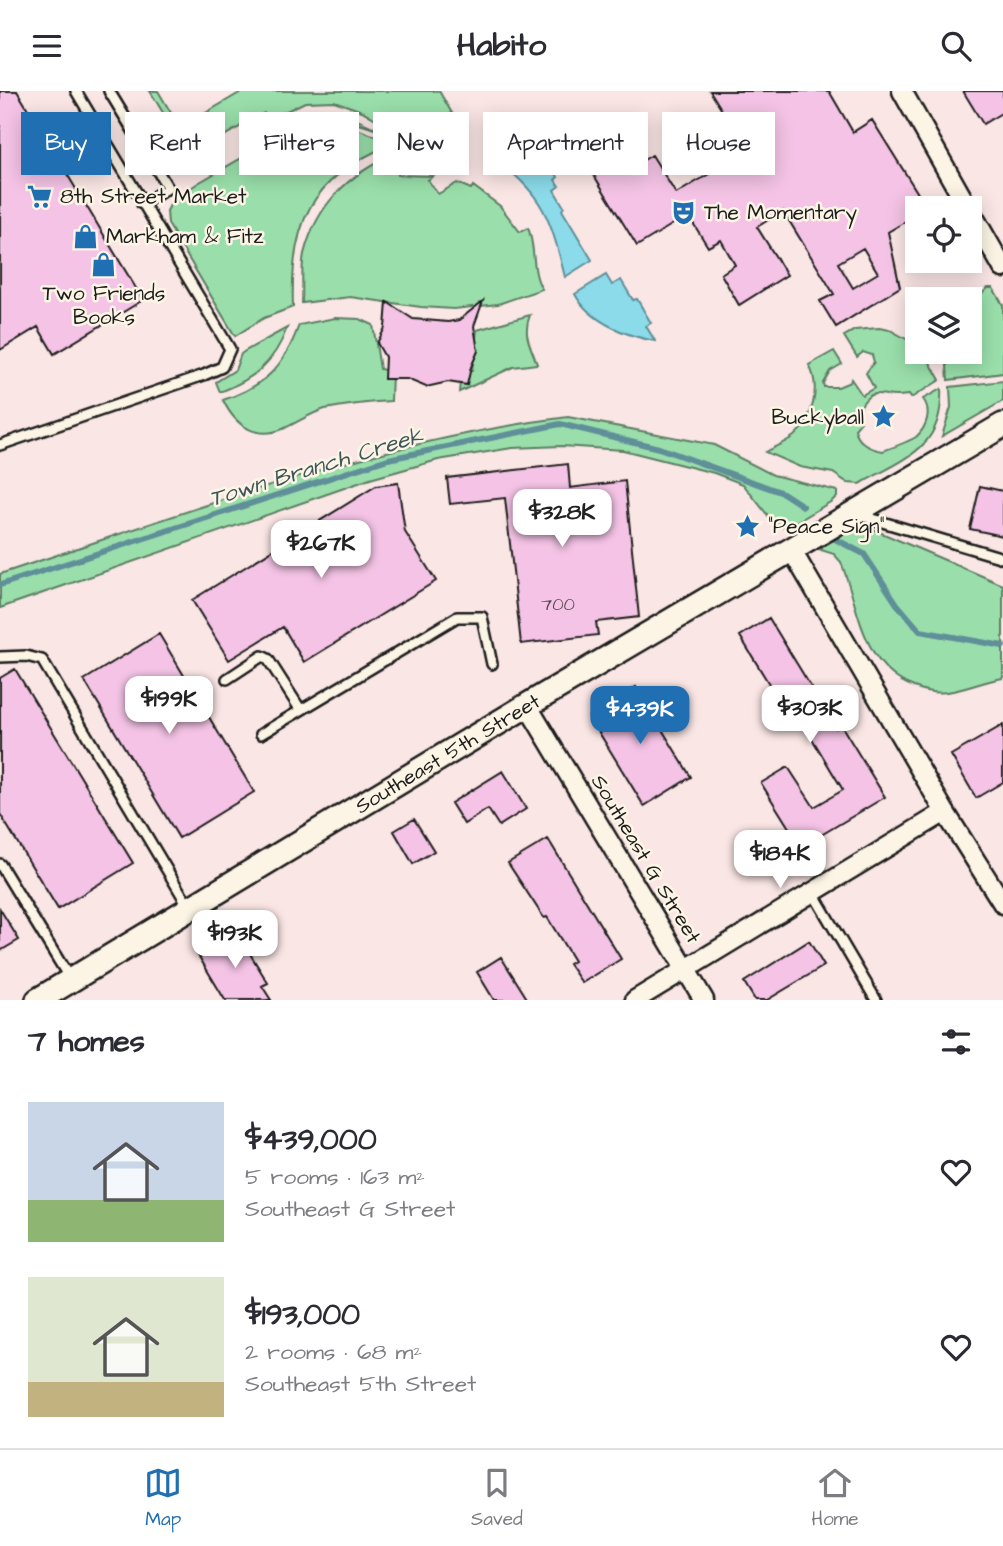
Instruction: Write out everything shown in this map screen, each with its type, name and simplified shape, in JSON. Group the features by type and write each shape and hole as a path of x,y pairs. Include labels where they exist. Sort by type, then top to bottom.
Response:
{"street":[{"path":"902,91 962,196"},
{"path":"982,232 1003,268"},
{"name":"Southeast 5th Street","path":"38,1000 527,705 1003,425"},
{"path":"792,551 1003,904"},
{"name":"Southeast G Street","path":"527,705 704,1000"},
{"path":"635,1000 946,812"}],"lane":[{"path":"0,445 222,367 230,349 76,91"},
{"path":"109,91 168,188 142,204"},
{"path":"855,513 1003,558"},
{"path":"261,734 457,617 482,617 492,664"},
{"path":"0,657 26,656 42,660 190,908"},
{"path":"227,679 262,656 268,659 300,709"},
{"path":"0,865 70,981"},
{"path":"813,893 876,1000"}],"green space":[{"path":"150,91 158,91 170,112 163,112"},
{"path":"243,91 439,91 451,112 373,112 373,117 334,101 305,102 284,112 239,112 239,127 225,135 225,112 207,112"},
{"path":"359,120 373,127 359,125"},
{"path":"359,130 373,135 373,153 359,160"},
{"path":"239,159 239,175 337,175 322,190 310,208 301,229 295,252 293,307 264,318 235,336 168,224 167,211 172,201 198,183 212,175 225,175 225,167"},
{"path":"373,165 373,175 433,176 428,180 438,194 457,183 471,189 473,186 500,206 520,232 528,228 536,275 542,289 498,304 454,309 350,297 302,303 304,254 317,220 338,192"},
{"path":"988,288 993,288 1003,305 1003,373 948,380 947,364 982,364 982,293"},
{"path":"530,315 527,335 537,364 513,367 459,392 461,373 472,371 477,330"},
{"path":"335,318 360,319 373,325 380,369 392,372 391,401 325,409 275,432 256,432 241,424 223,400 250,388 271,373 287,352 299,325"},
{"path":"287,328 276,351 261,368 243,381 220,392 216,382 235,370 241,354"},
{"path":"879,328 890,330 905,338 905,364 931,364 940,380 911,398 909,395 875,394 867,398 859,409 861,422 855,429 865,445 883,451 916,437 927,419 923,399 941,389 936,426 928,439 905,459 860,484 848,483 833,473 800,467 765,452 794,436 806,421 815,393 809,365 834,351 842,364 830,371 823,383 824,387 838,387 851,379 862,395 874,388 866,373 874,362 872,355 863,352 857,357 844,336 855,330"},
{"path":"1003,381 1003,401 942,436 951,407 950,387"},
{"path":"568,417 714,445 773,475 837,491 837,496 790,526 781,527 773,522 743,484 714,473 623,450 561,446 512,448 438,460 370,479 0,608 0,574 210,504 352,461 495,428"},
{"path":"857,526 870,528 1003,585 1003,678 942,693 914,687 883,666 865,634 841,562 834,554 821,550 825,544"}],"water":[{"path":"514,175 557,175 555,180 559,186 554,190 564,207 562,210 592,260 565,277 550,224 535,197"},
{"path":"606,275 612,285 621,280 633,300 637,299 651,323 646,326 655,341 609,326 581,304 575,294"}],"building":[{"name":"8th Street Market","path":"0,91 17,91 30,112 21,112 21,175 68,175 143,300 54,354 38,327 0,350"},
{"name":"The Momentary","path":"710,91 829,91 853,132 872,120 920,196 905,196 905,222 888,232 900,287 836,327 820,301 834,294 783,211 757,227 787,275 739,305 721,274 735,265 721,240 708,247 688,215 637,246 594,175 648,175 648,157 652,155 676,194 707,175 775,175 775,112 723,112","holes":["863,248 878,273 853,288 838,263"]},
{"path":"963,91 1003,91 1003,112 983,124"},
{"path":"483,301 474,326 478,351 467,385 448,382 426,387 407,379 384,379 385,357 377,343 385,328 387,302 413,319 448,322 459,320"},
{"path":"568,464 570,488 625,481 639,617 596,622 598,635 521,644 505,498 450,504 447,478"},
{"path":"398,483 405,532 436,581 304,662 283,627 229,660 192,600 376,486"},
{"path":"980,486 1003,491 1003,536 970,529"},
{"path":"769,618 836,728 841,725 885,797 801,847 761,783 788,767 814,807 843,790 802,722 795,727 740,636"},
{"path":"159,634 254,792 179,838 84,680"},
{"path":"15,669 133,863 58,909 0,814 0,678"},
{"path":"636,687 691,777 644,806 589,716"},
{"path":"1003,725 1003,782 976,798 951,755"},
{"path":"503,771 526,809 499,826 488,809 464,824 451,803"},
{"path":"414,819 434,851 413,864 394,831"},
{"path":"548,839 621,959 582,983 569,964 574,961 547,917 544,918 508,863"},
{"path":"0,909 19,940 0,951"},
{"path":"236,931 268,983 262,986 271,1000 225,1000 198,955"},
{"path":"809,941 824,966 767,1000 755,1000 744,982"},
{"path":"501,957 528,1000 494,1000 477,972"}],"waterway":[{"name":"Town Branch Creek","path":"0,585 388,459 560,424 659,448 783,493 803,506"},
{"name":"Town Branch Creek","path":"835,539 864,554 897,604 920,631 1003,646"}],"place":[{"name":"8th Street Market","path":"40,196"},
{"name":"The Momentary","path":"684,212"},
{"name":"Markham & Fitz","path":"86,236"},
{"name":"Two Friends Books","path":"104,264"},
{"name":"Buckyball","path":"884,417"},
{"name":"\"Peace Sign\"","path":"748,526"}]}
